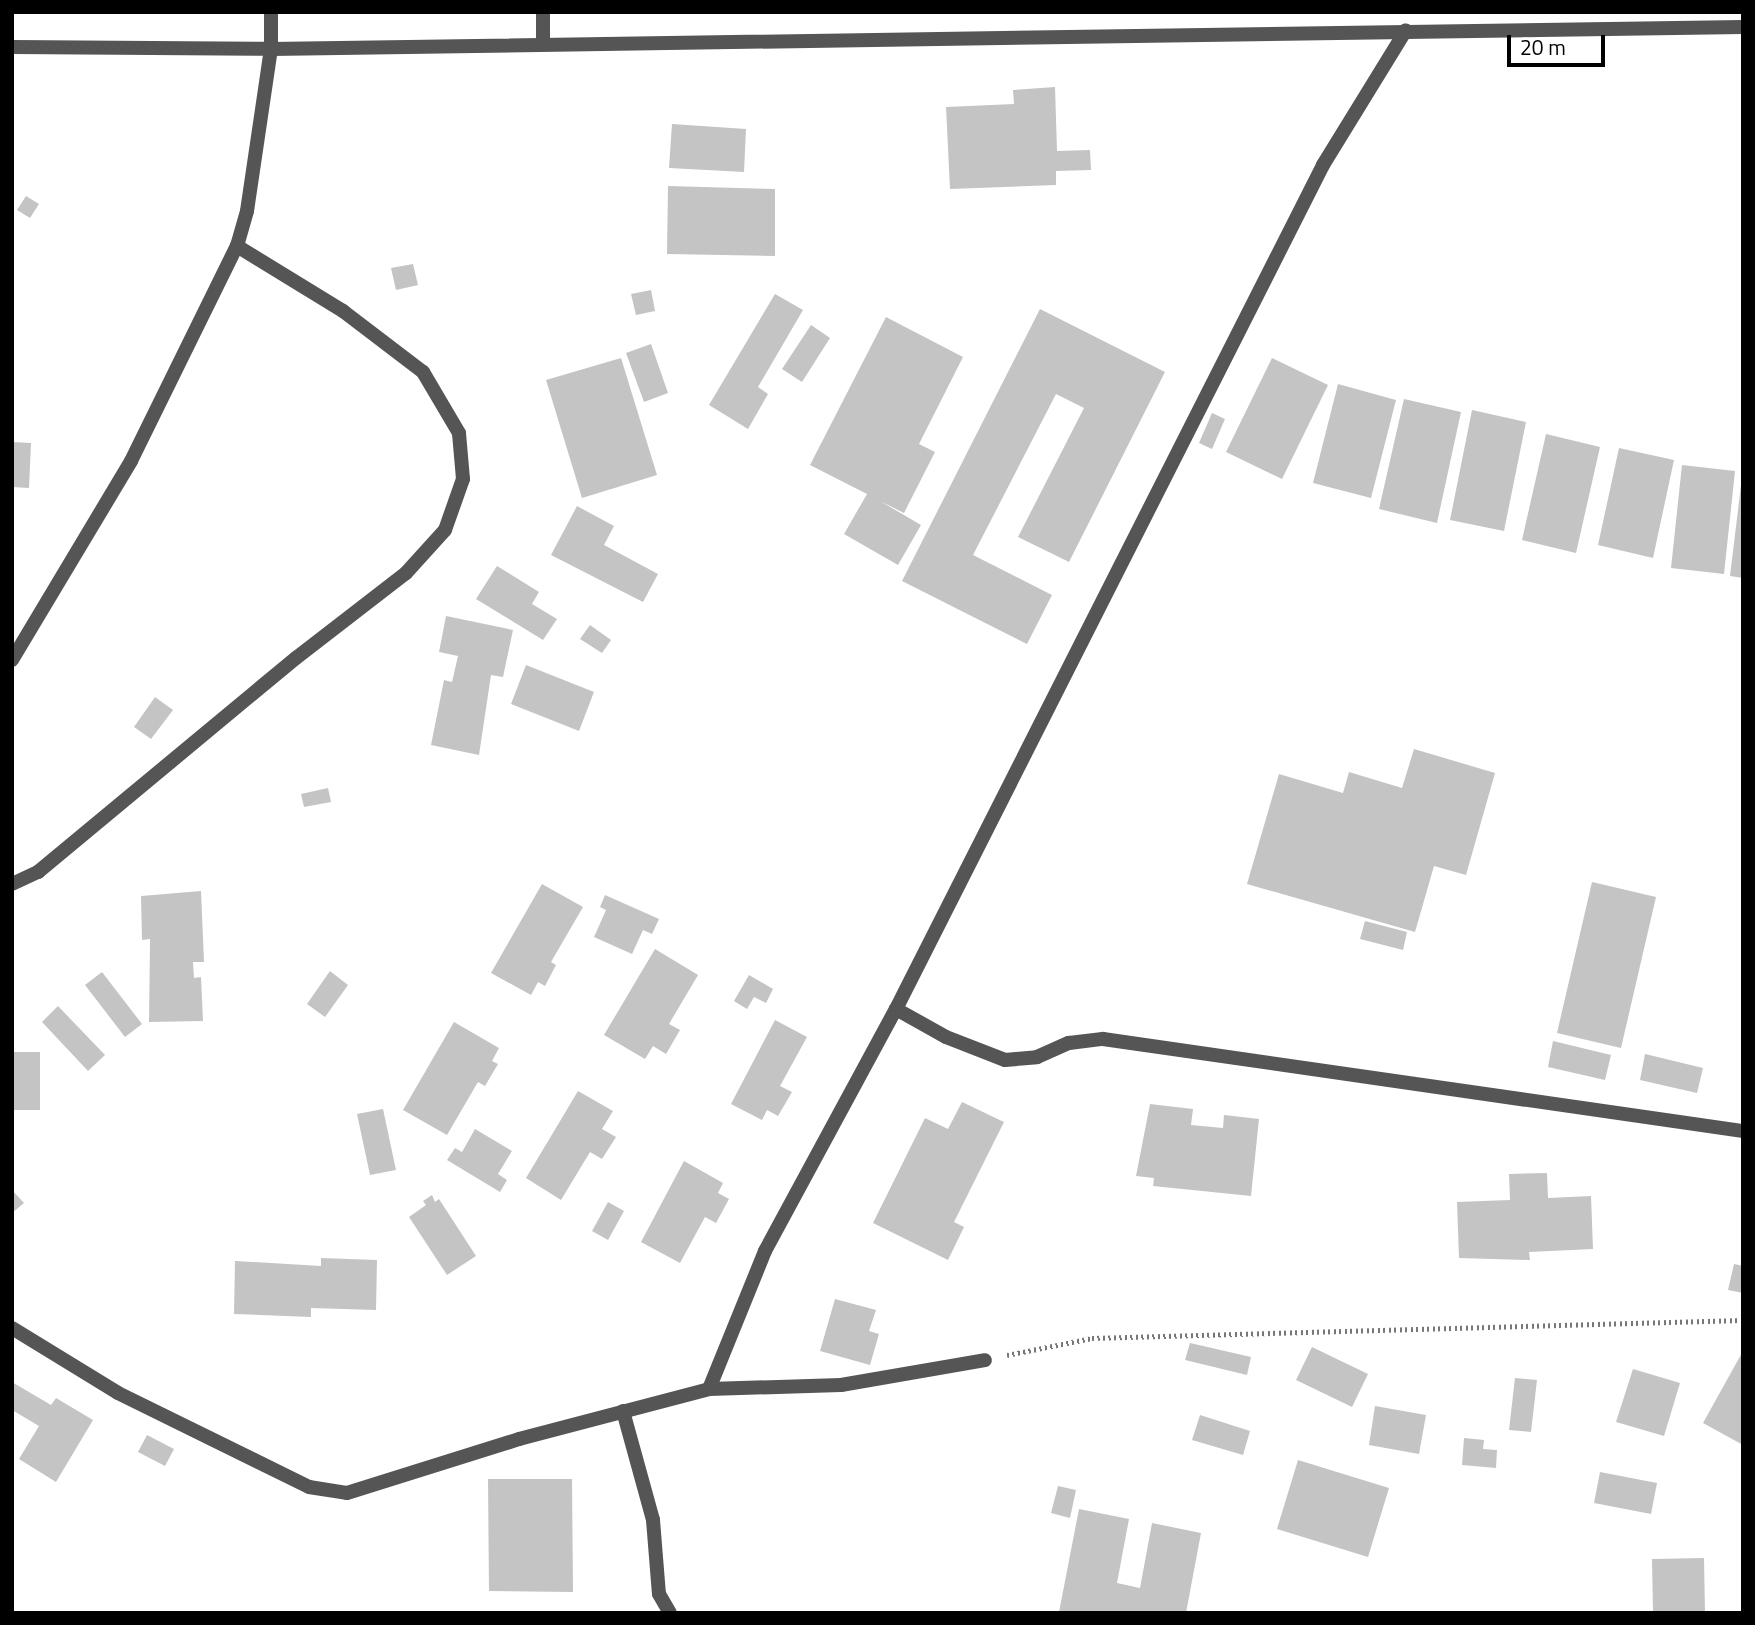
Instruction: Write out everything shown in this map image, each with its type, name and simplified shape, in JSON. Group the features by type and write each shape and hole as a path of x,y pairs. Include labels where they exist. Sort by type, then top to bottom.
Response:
{"street":[{"path":"13,656 131,461 237,246 247,211 271,49 271,12"},
{"path":"543,12 543,44"},
{"path":"12,47 271,49 1743,27"},
{"path":"709,1389 765,1251 896,1009 1324,165 1406,30"},
{"path":"12,884 38,872 285,667 406,573 445,530 463,479 459,433 423,372 344,311 237,246"},
{"path":"896,1009 946,1037 1005,1060 1037,1057 1069,1044 1103,1039 1743,1131"},
{"path":"12,1328 118,1393 309,1487 347,1493 519,1439 709,1389 841,1385 985,1360"},
{"path":"623,1411 653,1520 659,1594 670,1613"}],"path":[{"path":"985,1360 1092,1338 1743,1320"}],"building":[{"path":"1055,87 1057,151 1090,150 1091,170 1056,171 1056,185 950,189 946,107 1014,104 1013,90"},
{"path":"672,124 746,129 744,172 669,168"},
{"path":"668,186 775,189 775,256 667,254"},
{"path":"26,196 39,204 30,218 17,210"},
{"path":"413,264 418,285 396,290 391,268"},
{"path":"651,290 655,311 636,315 631,294"},
{"path":"775,294 803,310 758,387 768,394 748,429 709,405"},
{"path":"1040,309 1165,372 1069,562 1018,537 1084,408 1056,394 973,555 1052,595 1027,644 902,581"},
{"path":"886,317 963,357 919,444 935,452 904,513 880,501 921,525 898,565 844,534 867,494 810,465"},
{"path":"811,325 830,338 802,382 782,369"},
{"path":"651,344 668,393 644,402 626,353"},
{"path":"621,358 657,475 582,498 546,380"},
{"path":"1272,358 1328,385 1282,479 1226,452"},
{"path":"1338,384 1396,400 1371,498 1313,483"},
{"path":"1404,399 1461,412 1437,523 1379,509"},
{"path":"1472,410 1526,422 1504,531 1450,520"},
{"path":"1212,413 1225,419 1212,449 1199,443"},
{"path":"1546,434 1600,447 1576,553 1522,540"},
{"path":"12,442 31,443 29,488 12,487"},
{"path":"1619,448 1674,460 1653,558 1598,545"},
{"path":"1682,465 1735,471 1724,574 1671,568"},
{"path":"1741,485 1743,486 1743,578 1730,576"},
{"path":"577,506 614,526 604,545 658,574 643,602 551,555"},
{"path":"497,566 539,592 532,604 557,619 543,640 476,599"},
{"path":"446,616 513,630 503,677 491,675 479,755 431,745 444,680 452,682 458,656 439,652"},
{"path":"590,625 611,640 602,653 580,639"},
{"path":"526,665 594,692 579,731 511,704"},
{"path":"155,697 173,710 151,739 134,727"},
{"path":"1414,749 1495,773 1466,875 1434,866 1415,932 1247,884 1279,774 1343,793 1349,772 1402,788"},
{"path":"328,788 331,802 304,807 301,794"},
{"path":"1592,882 1656,897 1621,1048 1557,1033"},
{"path":"542,884 583,907 551,962 556,965 545,986 538,982 531,995 491,973"},
{"path":"201,891 204,962 193,962 194,978 201,977 203,1021 149,1022 150,939 142,940 141,896"},
{"path":"605,895 659,919 652,934 643,930 632,954 594,937 606,910 600,907"},
{"path":"1365,921 1407,932 1403,950 1360,939"},
{"path":"655,949 698,975 669,1024 680,1030 666,1054 653,1046 645,1059 604,1035"},
{"path":"330,971 348,985 325,1017 307,1004"},
{"path":"102,972 142,1024 125,1037 85,985"},
{"path":"749,975 773,989 766,1003 754,997 747,1009 734,1001"},
{"path":"58,1006 105,1055 88,1071 42,1022"},
{"path":"775,1020 807,1037 780,1086 792,1092 778,1116 767,1110 762,1120 731,1104"},
{"path":"454,1022 499,1048 492,1061 498,1064 485,1086 478,1082 447,1135 403,1110"},
{"path":"1553,1041 1611,1055 1605,1080 1548,1067"},
{"path":"12,1052 40,1052 40,1110 12,1110"},
{"path":"1645,1054 1703,1068 1697,1093 1640,1080"},
{"path":"578,1091 613,1111 602,1129 616,1137 602,1159 590,1152 561,1200 526,1178"},
{"path":"962,1102 1004,1122 954,1222 964,1227 948,1260 873,1223 925,1118 948,1129"},
{"path":"1150,1104 1193,1109 1191,1125 1223,1128 1224,1115 1259,1119 1251,1196 1153,1186 1154,1178 1136,1176"},
{"path":"383,1109 396,1170 370,1175 357,1114"},
{"path":"475,1129 512,1151 498,1174 507,1180 500,1192 447,1160 455,1148 462,1152"},
{"path":"684,1161 723,1183 718,1193 729,1199 716,1223 705,1217 680,1263 641,1242"},
{"path":"1547,1173 1548,1198 1591,1196 1593,1249 1529,1252 1530,1260 1459,1258 1457,1202 1510,1200 1509,1174"},
{"path":"12,1190 24,1203 12,1213"},
{"path":"432,1195 435,1202 439,1199 476,1256 447,1275 409,1217 426,1205 423,1201"},
{"path":"608,1202 624,1211 608,1240 592,1231"},
{"path":"321,1258 377,1260 376,1310 311,1308 311,1317 234,1314 235,1261 321,1266"},
{"path":"1734,1264 1743,1266 1743,1293 1728,1290"},
{"path":"835,1299 876,1310 869,1331 879,1334 870,1365 820,1351"},
{"path":"1190,1343 1251,1357 1247,1375 1185,1360"},
{"path":"1312,1347 1368,1374 1352,1407 1296,1380"},
{"path":"1743,1351 1743,1445 1703,1423"},
{"path":"1633,1369 1680,1383 1664,1436 1616,1422"},
{"path":"1515,1378 1537,1380 1531,1432 1509,1430"},
{"path":"12,1382 51,1405 56,1398 93,1420 56,1482 19,1459 39,1426 12,1410"},
{"path":"1375,1406 1426,1415 1419,1454 1369,1445"},
{"path":"1200,1415 1250,1431 1243,1455 1192,1440"},
{"path":"147,1435 174,1449 165,1466 138,1452"},
{"path":"1464,1438 1484,1440 1483,1449 1497,1450 1496,1468 1462,1465"},
{"path":"1298,1460 1389,1488 1368,1557 1277,1529"},
{"path":"1600,1472 1657,1483 1651,1514 1594,1503"},
{"path":"488,1479 572,1479 573,1592 489,1591"},
{"path":"1058,1486 1076,1490 1070,1518 1051,1513"},
{"path":"1079,1509 1129,1519 1117,1583 1140,1588 1152,1523 1201,1533 1186,1613 1059,1612"},
{"path":"1704,1558 1705,1613 1653,1613 1652,1559"}]}
